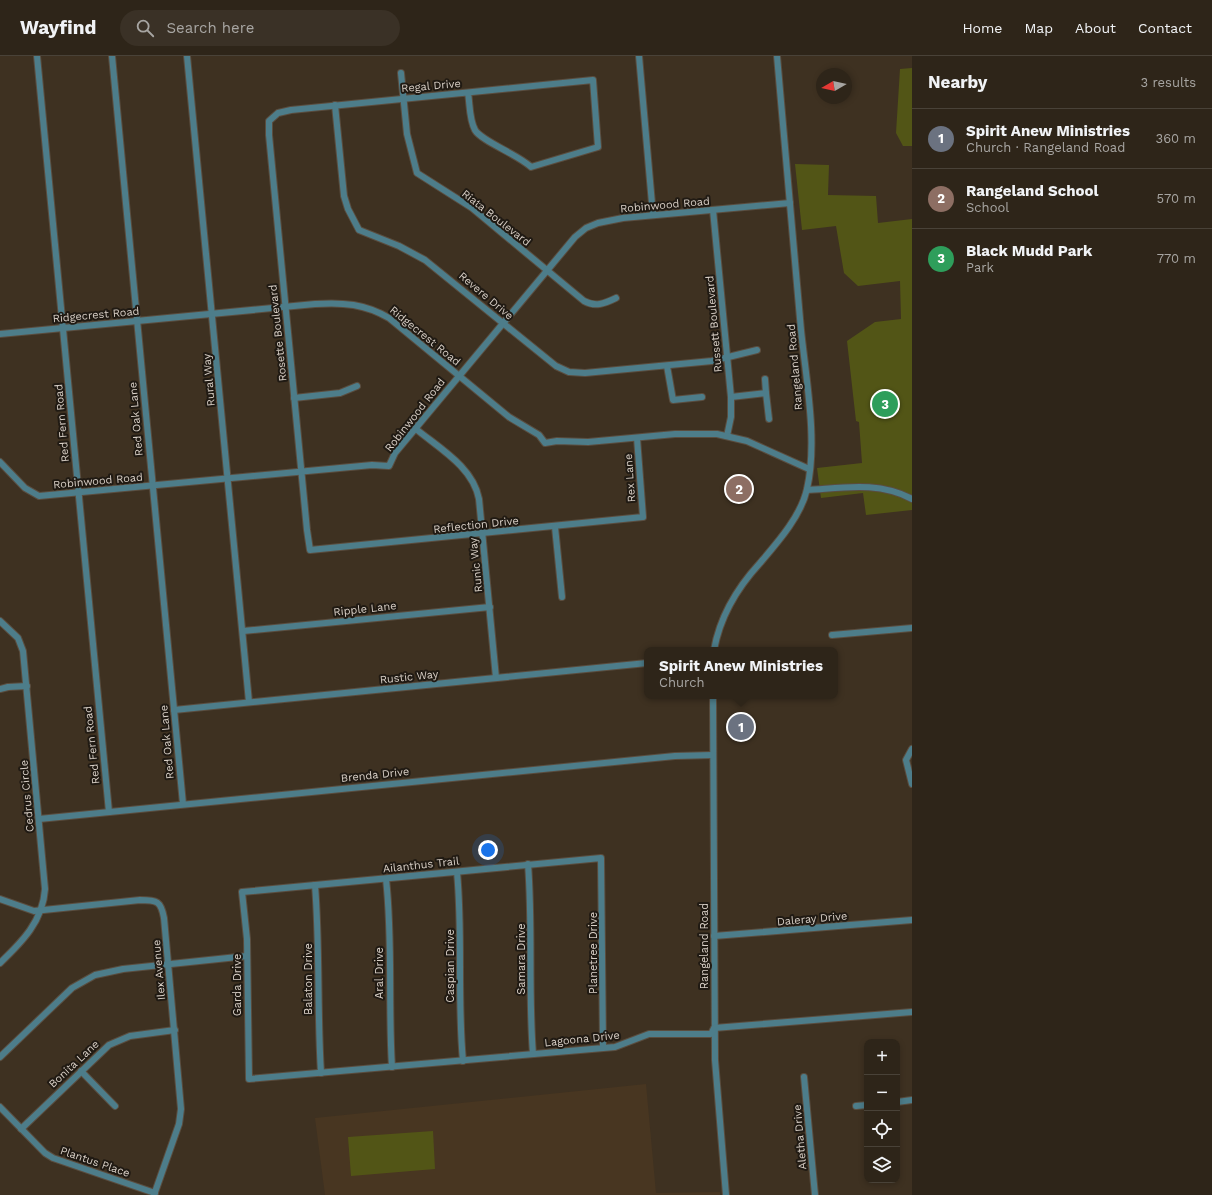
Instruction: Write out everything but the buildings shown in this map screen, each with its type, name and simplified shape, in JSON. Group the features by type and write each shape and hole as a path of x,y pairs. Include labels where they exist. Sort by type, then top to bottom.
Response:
{"street":[{"name":"Red Fern Road","path":"37,56 109,812"},
{"name":"Red Oak Lane","path":"112,56 183,804"},
{"name":"Rural Way","path":"187,56 249,702"},
{"path":"639,56 653,216"},
{"name":"Rangeland Road","path":"715,647 720,625 729,605 744,582 786,530 807,490 811,438 777,56"},
{"name":"Riata Boulevard","path":"401,73 407,134 416,173 472,208 580,298 591,304 602,304 616,298"},
{"name":"Regal Drive","path":"273,116 282,111 335,105 592,80 598,147 531,167 524,159 478,135 472,122 468,93"},
{"name":"Revere Drive","path":"335,105 344,196 356,226 362,231 399,246 425,260 551,363 569,372 585,373 726,359 757,350"},
{"name":"Rosette Boulevard","path":"273,116 269,121 269,135 310,550"},
{"name":"Robinwood Road","path":"0,462 25,488 36,495 79,493 372,465 389,466 395,453 546,270 575,237 592,225 604,221 790,203"},
{"name":"Russett Boulevard","path":"713,210 726,359 731,397 731,417 727,436"},
{"name":"Ridgecrest Road","path":"0,334 285,307 342,303 357,304 372,309 389,318 509,417 539,436 545,443 557,440 583,442 696,433 727,436 770,450 809,469"},
{"path":"667,366 673,400 702,397"},
{"path":"765,379 769,419"},
{"path":"294,398 340,393 357,386"},
{"path":"731,397 766,393"},
{"name":"Runic Way","path":"416,429 458,464 471,478 478,494 496,678"},
{"name":"Rex Lane","path":"637,438 643,517"},
{"path":"807,490 866,486 888,490 912,499"},
{"name":"Reflection Drive","path":"310,550 555,527 643,517"},
{"path":"555,527 562,597"},
{"name":"Ripple Lane","path":"243,631 490,607"},
{"name":"Cedrus Circle","path":"0,621 11,630 22,646 27,686 45,889 45,900 32,930 0,963"},
{"path":"832,635 912,628"},
{"name":"Rustic Way","path":"174,710 644,663"},
{"path":"0,689 27,686"},
{"name":"Rangeland Road","path":"713,699 714,1028 716,1084 726,1195"},
{"path":"910,750 906,764 912,784"},
{"name":"Brenda Drive","path":"39,819 659,757 713,755"},
{"name":"Ailanthus Trail","path":"242,892 601,858"},
{"name":"Planetree Drive","path":"601,858 603,1048"},
{"name":"Samara Drive","path":"528,864 531,901 531,1027 533,1054"},
{"name":"Caspian Drive","path":"457,872 460,907 460,1032 463,1061"},
{"name":"Aral Drive","path":"386,879 389,915 389,1031 392,1067"},
{"name":"Balaton Drive","path":"315,885 318,919 318,1039 321,1073"},
{"name":"Garda Drive","path":"242,892 246,924 249,1078"},
{"name":"Ilex Avenue","path":"0,899 34,912 140,900 154,901 160,904 164,913 181,1101 180,1116 155,1194"},
{"name":"Daleray Drive","path":"714,936 912,920"},
{"path":"0,1057 66,993 86,979 111,970 247,956"},
{"name":"Lagoona Drive","path":"249,1078 603,1048 622,1046 649,1034 711,1034 714,1028 912,1012"},
{"name":"Bonita Lane","path":"21,1129 103,1049 122,1038 144,1033 175,1030"},
{"path":"81,1071 115,1106"},
{"name":"Aletha Drive","path":"804,1077 815,1195"},
{"path":"900,1102 912,1100"},
{"path":"856,1106 864,1105"},
{"name":"Plantus Place","path":"0,1107 45,1153 53,1158 155,1194"}],"shaded area":[{"path":"912,68 912,146 903,146 896,133 900,69"},
{"path":"795,164 829,165 828,195 876,196 878,223 912,219 912,510 866,515 863,493 821,498 817,468 862,463 859,422 856,421 847,341 875,322 901,319 900,281 858,286 844,273 836,226 802,230"},
{"path":"646,1084 656,1193 720,1192 720,1195 325,1195 315,1118"},
{"path":"433,1131 435,1169 351,1176 348,1137"}],"place":[{"name":"Black Mudd Park","path":"885,404"},
{"name":"Rangeland School","path":"739,489"},
{"name":"Spirit Anew Ministries","path":"741,727"}]}
